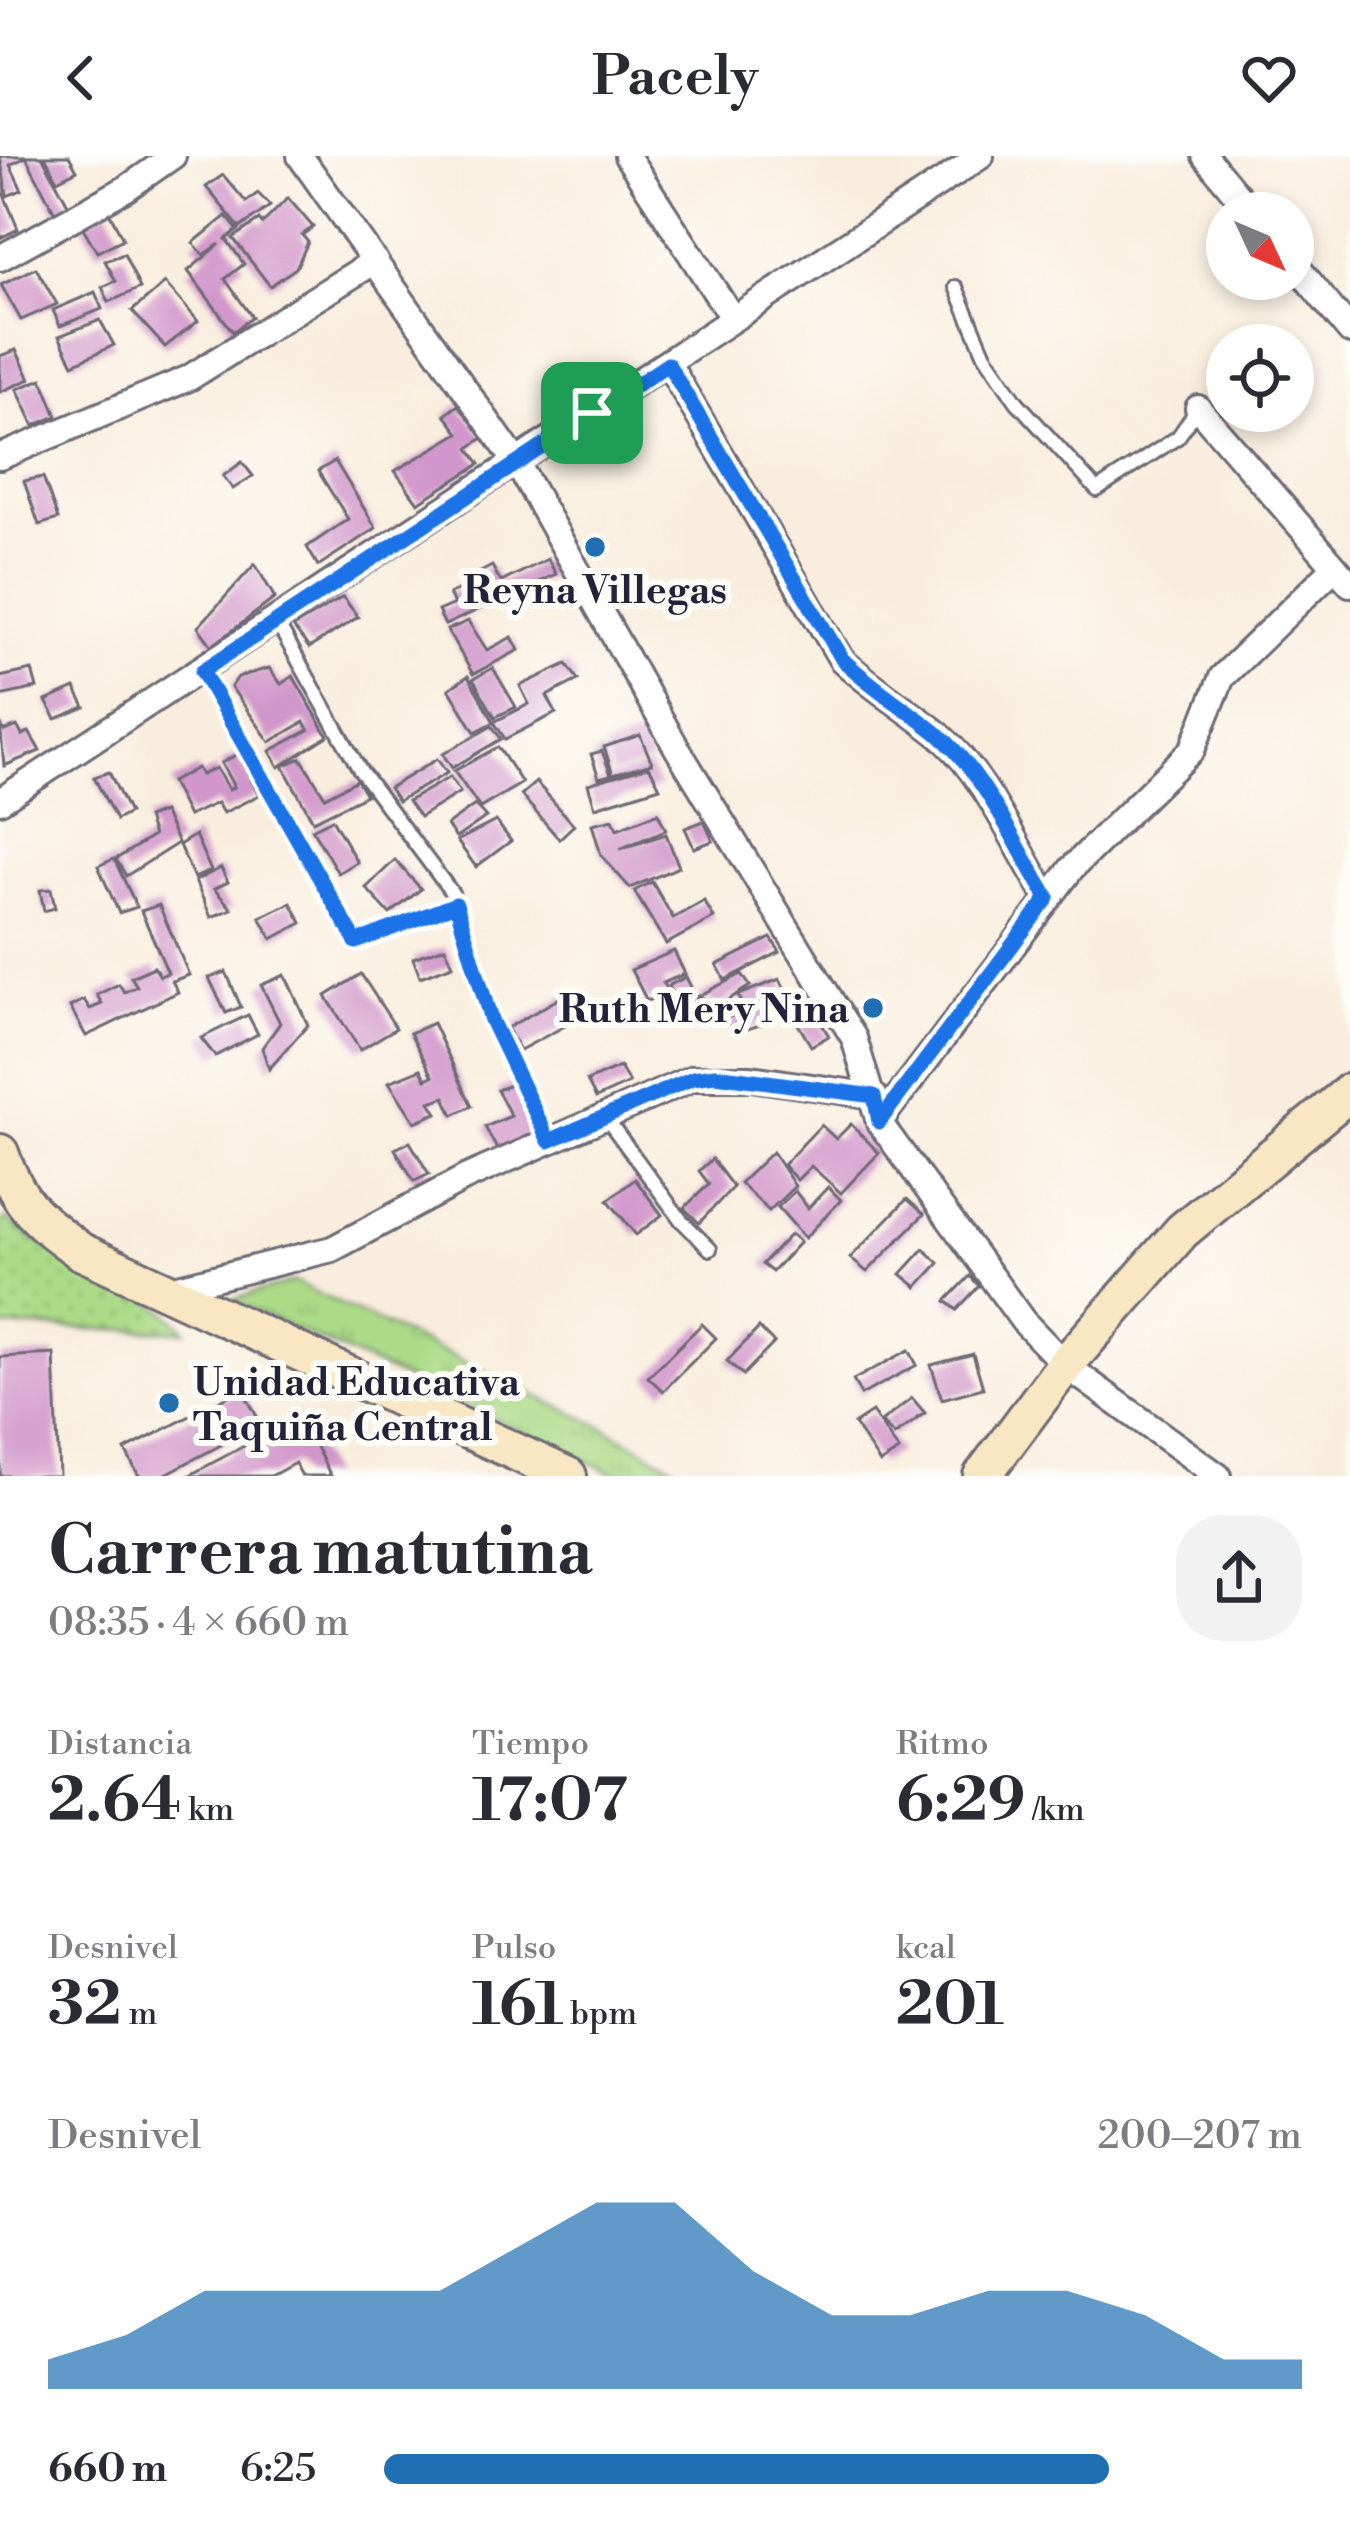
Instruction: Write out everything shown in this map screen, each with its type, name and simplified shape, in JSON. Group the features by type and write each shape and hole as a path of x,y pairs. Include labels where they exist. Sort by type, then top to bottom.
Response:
{"street":[{"path":"0,258 127,188 172,156"},
{"path":"300,156 517,463 678,751 854,1038 879,1122 1023,1321 1065,1365 1218,1476"},
{"path":"627,156 733,319"},
{"path":"0,801 980,156"},
{"path":"1205,156 1235,192"},
{"path":"0,457 189,378 375,261"},
{"path":"1314,287 1350,331"},
{"path":"668,364 842,659 879,694 939,735 964,764 1048,898"},
{"path":"879,1122 1048,898 1192,750 1222,677 1342,576 1198,408"},
{"path":"166,1290 332,1249 549,1141 693,1078 715,1075 874,1096"},
{"path":"982,1476 1065,1365 1182,1231 1350,1092"},
{"path":"2,1166 14,1194 41,1223 80,1251 568,1476"}],"lane":[{"path":"956,287 985,356 1017,402 1096,490 1178,437 1198,408"},
{"path":"276,621 360,770 409,830 456,904 491,1020 549,1141"},
{"path":"202,671 356,942 456,904"},
{"path":"605,1117 681,1220 710,1249"}],"green space":[{"path":"6,1218 50,1248 145,1298 186,1331 0,1327 0,1225"},
{"path":"293,1282 601,1426 691,1476 620,1476 231,1300"}],"building":[{"path":"0,156 42,156 70,208 55,213 26,157 10,165 22,190 7,196"},
{"path":"45,156 69,156 77,170 57,180"},
{"path":"223,175 246,202 258,193 270,206 240,228 206,187"},
{"path":"0,185 18,229 0,238"},
{"path":"288,198 313,227 302,235 308,242 296,268 270,286 233,238 259,220 262,224"},
{"path":"108,210 123,239 97,252 82,226"},
{"path":"226,216 238,230 226,239 244,264 225,279 252,317 233,332 188,271 220,244 204,255 193,243"},
{"path":"124,254 140,288 109,302 102,287 116,281 105,261"},
{"path":"36,268 57,304 21,320 1,285"},
{"path":"165,283 198,321 165,347 132,311"},
{"path":"95,292 102,309 60,326 53,310"},
{"path":"100,320 114,345 73,364 59,336"},
{"path":"16,350 30,379 0,392 0,356"},
{"path":"42,379 57,416 34,426 17,389"},
{"path":"458,405 484,437 469,448 480,464 418,503 395,471 459,433 445,415"},
{"path":"335,461 376,528 318,566 307,547 348,519 318,471"},
{"path":"242,462 253,476 233,489 223,476"},
{"path":"43,477 58,519 39,525 24,481"},
{"path":"548,559 556,574 445,625 438,611 454,604 449,594 459,590 464,599 481,591 473,576 492,566 501,582"},
{"path":"255,564 275,598 212,646 198,627"},
{"path":"343,597 358,617 309,648 293,627"},
{"path":"468,621 487,650 512,637 519,650 473,674 447,630"},
{"path":"567,664 578,680 547,696 556,713 505,739 494,722 529,704 520,686"},
{"path":"269,668 281,684 293,676 328,736 279,767 270,751 309,730 304,722 270,742 231,687 238,677"},
{"path":"493,668 516,707 495,717 473,679"},
{"path":"32,670 37,688 0,696 0,677"},
{"path":"468,676 494,722 475,732 449,689"},
{"path":"75,688 85,707 56,719 46,701"},
{"path":"0,723 4,731 17,726 22,735 29,732 40,751 4,766"},
{"path":"492,726 501,739 452,768 443,754"},
{"path":"640,735 652,763 613,774 604,747"},
{"path":"498,747 522,783 480,808 454,771"},
{"path":"602,751 611,775 599,778 591,754"},
{"path":"238,754 259,795 223,813 217,803 188,816 171,782 197,768 201,775 216,768 229,790 234,787 221,763"},
{"path":"301,758 325,797 357,780 366,795 313,821 283,766"},
{"path":"437,759 447,773 398,801 389,788"},
{"path":"649,766 660,787 595,807 588,784"},
{"path":"109,772 129,813 116,820 94,777"},
{"path":"450,777 460,792 420,817 408,801"},
{"path":"536,782 574,825 559,839 521,795"},
{"path":"475,805 486,817 456,838 447,825"},
{"path":"163,812 178,843 126,876 116,859 153,836 147,818"},
{"path":"658,813 666,830 620,849 666,834 679,867 630,888 601,855 592,824 613,819 617,829"},
{"path":"332,819 357,862 338,873 312,829"},
{"path":"496,821 511,841 476,867 457,841"},
{"path":"704,821 713,841 694,848 685,828"},
{"path":"195,835 211,871 194,878 179,845"},
{"path":"114,859 137,907 119,913 98,866"},
{"path":"395,860 421,889 390,914 366,888"},
{"path":"221,868 228,882 214,889 232,909 211,917 195,881"},
{"path":"652,882 673,918 704,901 714,918 666,944 634,891"},
{"path":"51,889 55,908 44,911 40,890"},
{"path":"291,903 302,923 272,939 260,917"},
{"path":"159,905 189,975 172,981 178,992 86,1036 70,1007 84,1000 90,1009 102,1004 97,995 119,984 124,992 137,986 131,977 154,967 160,976 168,973 141,911"},
{"path":"771,938 780,952 725,980 717,965"},
{"path":"445,947 453,965 420,977 413,958"},
{"path":"674,951 685,974 663,983 667,992 647,1001 631,970"},
{"path":"226,972 241,1007 226,1013 209,978"},
{"path":"361,974 396,1028 360,1050 326,996"},
{"path":"742,974 750,986 720,1005 698,996"},
{"path":"285,975 308,1025 269,1069 262,1048 280,1023 261,985"},
{"path":"686,977 706,1018 689,1024 668,986"},
{"path":"780,979 787,993 743,1009 738,995"},
{"path":"565,995 578,1019 520,1050 507,1028"},
{"path":"785,997 792,1014 733,1034 726,1018"},
{"path":"811,1006 829,1036 811,1046 792,1014"},
{"path":"248,1015 258,1034 215,1056 201,1038"},
{"path":"433,1023 472,1106 453,1115 445,1097 430,1102 437,1113 415,1122 389,1082 421,1069 426,1079 433,1076 410,1033"},
{"path":"620,1067 629,1083 596,1098 587,1081"},
{"path":"518,1082 538,1122 534,1134 497,1149 485,1127 511,1116 497,1090"},
{"path":"851,1124 879,1153 841,1193 811,1166 797,1180 783,1165 821,1125 836,1139"},
{"path":"410,1142 429,1174 414,1181 395,1149"},
{"path":"772,1152 795,1186 769,1211 740,1183"},
{"path":"712,1159 733,1187 699,1223 684,1208 709,1184 699,1171"},
{"path":"635,1179 662,1215 636,1235 608,1200"},
{"path":"828,1187 841,1200 805,1238 778,1207 795,1191 808,1208"},
{"path":"907,1199 924,1214 867,1272 850,1258"},
{"path":"791,1234 800,1242 772,1272 762,1264"},
{"path":"924,1249 939,1263 917,1287 901,1274"},
{"path":"970,1276 979,1286 957,1310 946,1301"},
{"path":"702,1324 716,1338 663,1391 648,1377"},
{"path":"759,1328 774,1343 743,1375 727,1361"},
{"path":"909,1350 917,1365 861,1395 853,1380"},
{"path":"54,1354 59,1476 0,1476 0,1357"},
{"path":"973,1354 983,1388 942,1399 931,1365"},
{"path":"242,1389 261,1424 162,1476 139,1476 125,1450"},
{"path":"912,1398 925,1413 894,1436 881,1422"},
{"path":"872,1412 899,1451 880,1463 854,1424"},
{"path":"300,1416 331,1476 302,1476 295,1463 271,1476 188,1476"}],"place":[{"name":"Reyna Villegas","path":"595,547"},
{"name":"Ruth Mery Nina","path":"873,1008"},
{"name":"Unidad Educativa Taquiña Central","path":"169,1403"}],"route":[{"path":"668,364 842,659 879,694 939,735 964,764 1048,898 879,1122 874,1096 715,1075 693,1078 549,1141 491,1020 456,904 356,942 202,671 592,413 668,364"}]}
